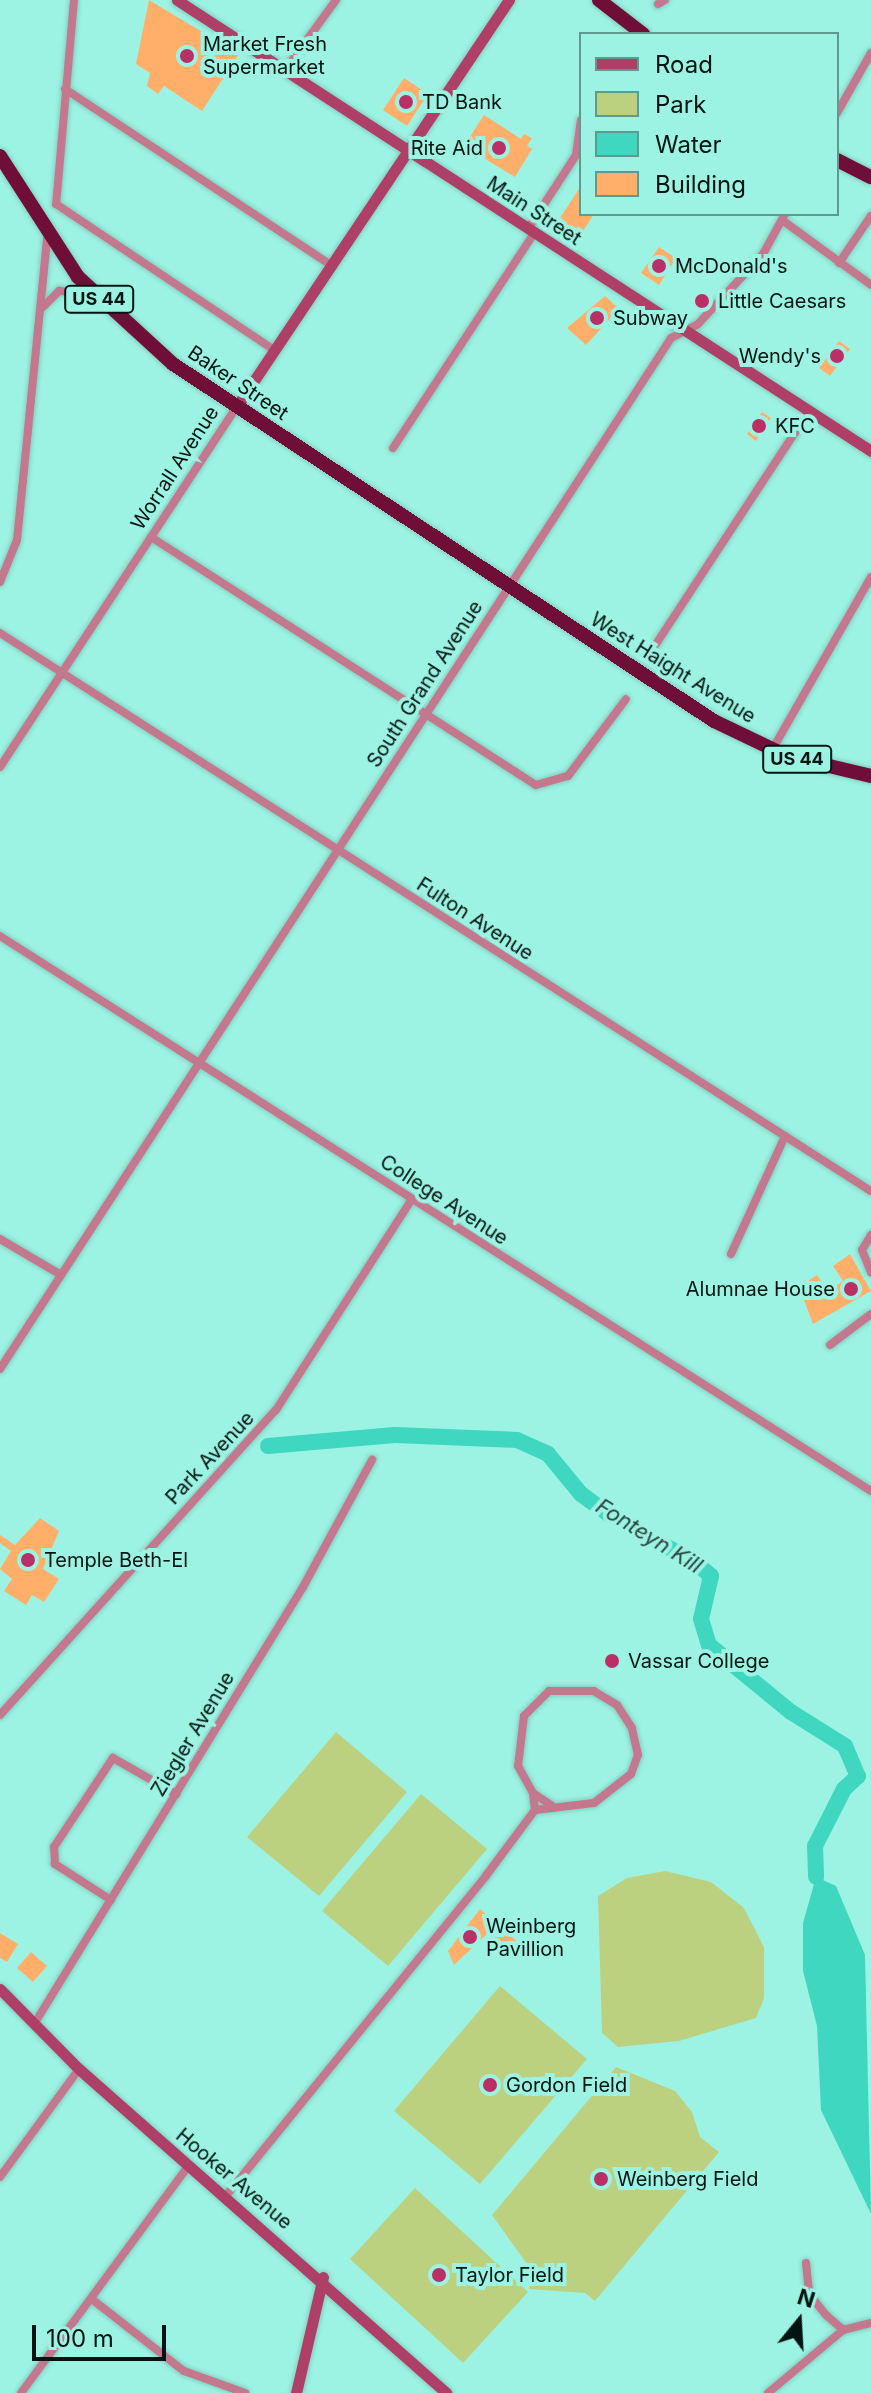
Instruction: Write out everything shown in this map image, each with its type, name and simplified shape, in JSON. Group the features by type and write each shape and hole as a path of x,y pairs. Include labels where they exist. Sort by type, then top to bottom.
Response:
{"highway":[{"path":"599,0 640,32"},
{"name":"Baker Street","path":"2,161 47,237 99,300 160,354 508,586"},
{"path":"839,161 871,177"},
{"name":"West Haight Avenue","path":"508,586 700,713 772,750 871,776"}],"street":[{"path":"74,0 56,204 274,350"},
{"name":"Main Street","path":"177,0 871,451"},
{"path":"285,70 336,0"},
{"name":"Worrall Avenue","path":"0,767 509,0"},
{"path":"839,109 871,53"},
{"path":"65,89 331,265"},
{"path":"393,448 531,231 576,155 579,134"},
{"path":"839,263 871,216"},
{"path":"783,217 871,285"},
{"name":"South Grand Avenue","path":"0,1369 671,338 685,331 763,254 783,217"},
{"path":"0,582 17,540 47,237"},
{"path":"42,308 71,288 99,300"},
{"path":"656,644 809,411"},
{"path":"151,537 527,780 546,785 568,776 626,699"},
{"path":"772,750 871,577"},
{"name":"Fulton Avenue","path":"0,633 871,1191"},
{"name":"College Avenue","path":"0,936 871,1491"},
{"path":"731,1254 785,1136"},
{"name":"Park Avenue","path":"0,1715 276,1410 412,1199"},
{"path":"871,1235 862,1250 871,1272"},
{"path":"0,1239 61,1275"},
{"path":"830,1345 871,1314"},
{"name":"Ziegler Avenue","path":"36,2021 303,1587 372,1460"},
{"path":"225,2197 535,1810 594,1803 631,1774 636,1739 608,1698 561,1687 529,1706 515,1749 533,1793 535,1810"},
{"path":"111,1900 55,1864 54,1847 113,1758 176,1794"},
{"path":"533,1793 552,1806"},
{"name":"Hooker Avenue","path":"0,1989 36,2021 79,2069 225,2197 323,2277 447,2393"},
{"path":"0,2177 79,2069"},
{"path":"21,2393 93,2300 189,2165"},
{"path":"806,2263 809,2294 843,2330"},
{"path":"296,2393 323,2277"},
{"path":"93,2300 184,2371 245,2393"},
{"path":"768,2393 843,2330 871,2323"}],"green space":[{"path":"336,1732 407,1792 319,1896 247,1837"},
{"path":"421,1794 487,1849 388,1966 322,1911"},
{"path":"665,1871 711,1882 744,1908 764,1947 764,1998 756,2018 679,2041 618,2047 602,2033 598,1896 627,1878"},
{"name":"Gordon Field","path":"500,1986 587,2059 480,2184 394,2111"},
{"path":"616,2067 675,2091 692,2112 700,2137 719,2152 595,2301 585,2293 529,2289 532,2271 492,2215"},
{"name":"Taylor Field","path":"415,2188 528,2292 463,2363 350,2259"}],"water":[{"path":"816,1877 836,1886 865,1955 871,2214 821,2110 817,2026 803,1971 803,1923"}],"building":[{"name":"Market Fresh Supermarket","path":"149,0 239,54 202,111 164,86 158,94 147,86 150,73 136,64"},
{"name":"TD Bank","path":"404,78 428,94 407,126 383,110"},
{"name":"Rite Aid","path":"484,115 521,139 524,134 532,138 527,146 532,149 515,177 464,146"},
{"path":"579,189 579,216 593,216 578,239 556,224"},
{"name":"McDonald's","path":"659,247 676,258 659,285 641,273"},
{"name":"Subway","path":"605,296 619,309 586,345 567,328"},
{"name":"Wendy's","path":"839,341 850,349 830,376 819,368"},
{"name":"KFC","path":"762,412 771,418 756,441 747,434"},
{"name":"Alumnae House","path":"850,1254 871,1291 813,1324 799,1287 817,1275 828,1291 843,1281 833,1266"},
{"name":"Temple Beth-El","path":"40,1518 59,1531 43,1569 59,1579 44,1602 32,1595 26,1605 4,1591 12,1579 0,1569 11,1551 0,1543 0,1535 15,1545"},
{"name":"Weinberg Pavillion","path":"480,1909 519,1943 511,1953 488,1933 454,1965 448,1951"},
{"path":"0,1933 18,1944 7,1962 0,1958"},
{"path":"31,1952 47,1966 33,1982 17,1968"}],"waterway":[{"name":"Fonteyn Kill","path":"268,1446 395,1435 517,1440 548,1454 581,1494 610,1515 696,1563 711,1576 701,1619 709,1645 791,1712 845,1746 858,1776 844,1789 815,1846 816,1877"}],"place":[{"name":"Market Fresh Supermarket","path":"187,56"},
{"name":"TD Bank","path":"406,102"},
{"name":"Rite Aid","path":"499,148"},
{"name":"McDonald's","path":"659,266"},
{"name":"Little Caesars","path":"702,301"},
{"name":"Subway","path":"597,318"},
{"name":"Wendy's","path":"837,356"},
{"name":"KFC","path":"759,426"},
{"name":"Alumnae House","path":"851,1289"},
{"name":"Temple Beth-El","path":"28,1560"},
{"name":"Vassar College","path":"612,1661"},
{"name":"Weinberg Pavillion","path":"470,1937"},
{"name":"Gordon Field","path":"490,2085"},
{"name":"Weinberg Field","path":"601,2179"},
{"name":"Taylor Field","path":"439,2275"}]}
